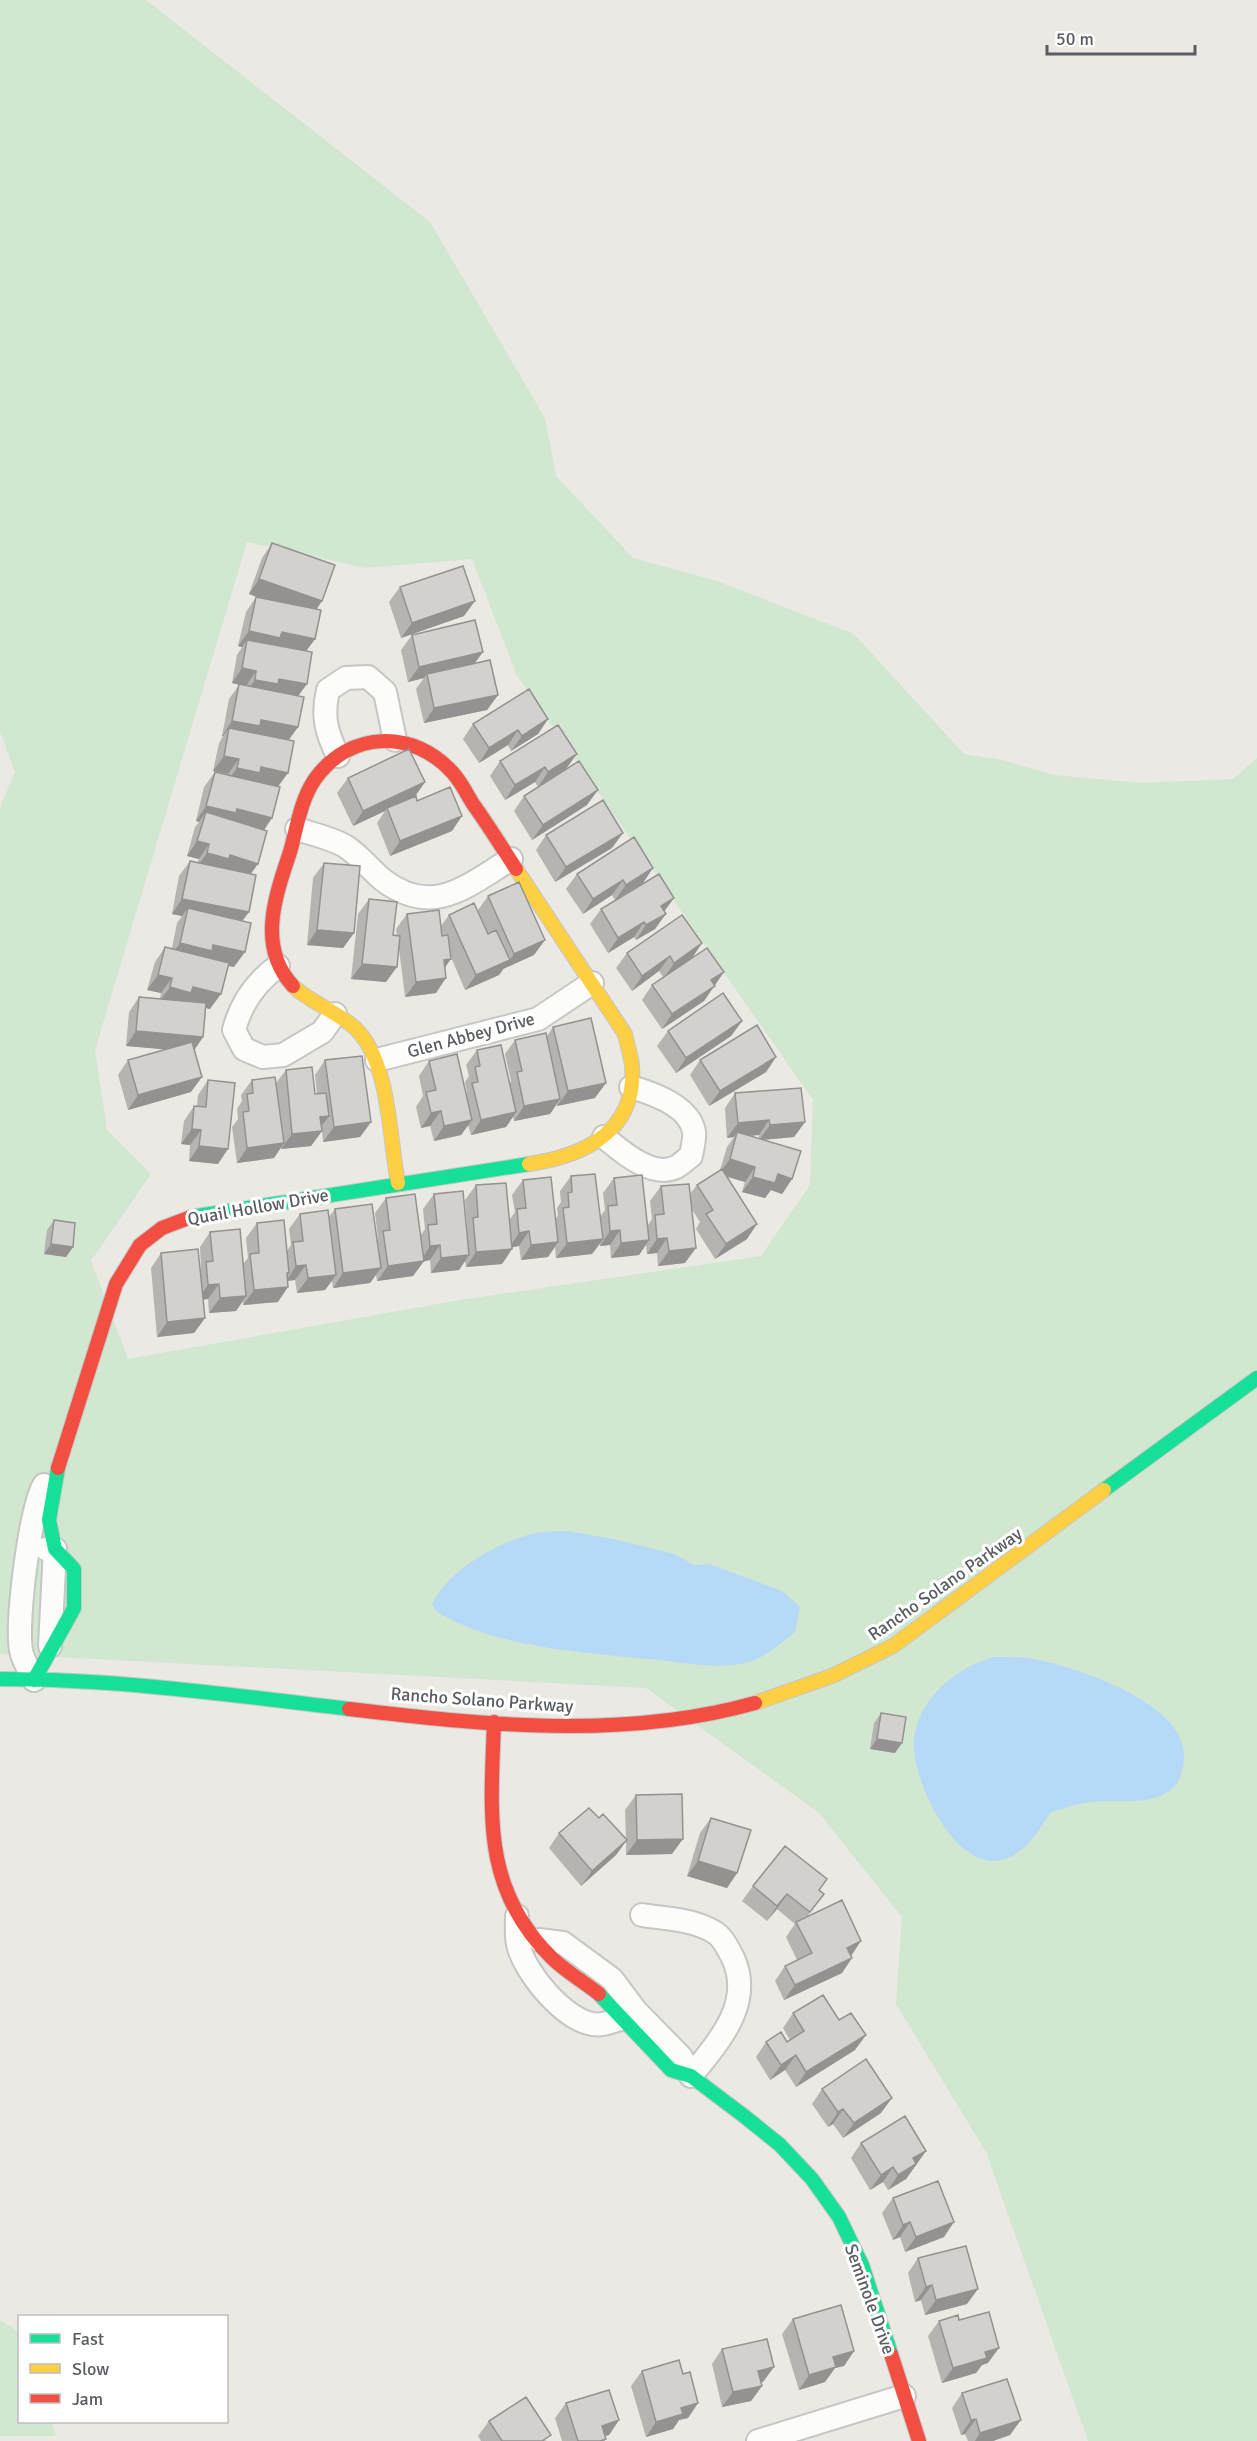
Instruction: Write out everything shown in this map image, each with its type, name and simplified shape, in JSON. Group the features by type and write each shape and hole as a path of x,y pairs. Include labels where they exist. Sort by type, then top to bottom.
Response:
{"street":[{"path":"338,756 326,733 323,710 328,690 346,678 368,677 385,692 395,740"},
{"name":"Quail Hollow Drive","path":"34,1680 50,1653 55,1550 49,1520 56,1492 59,1461 116,1284 140,1245 162,1228 195,1215 552,1161 583,1151 604,1137 622,1114 631,1087 632,1066 625,1034 453,773 428,753 395,740 365,743 338,756 309,789 274,899 269,927 278,966 290,983 314,1003 335,1014 363,1037 377,1060 398,1183"},
{"path":"297,829 345,846 398,891 414,897 438,898 455,893 511,859"},
{"path":"278,966 265,975 240,1008 234,1030 244,1048 263,1057 283,1055 322,1032 335,1014"},
{"name":"Glen Abbey Drive","path":"377,1060 538,1019 592,983"},
{"path":"604,1137 624,1153 653,1169 674,1169 691,1156 694,1131 684,1112 648,1092 631,1087"},
{"name":"Rancho Solano Parkway","path":"0,1679 91,1680 526,1725 639,1723 723,1711 786,1694 843,1673 893,1646 1257,1378"},
{"name":"Quail Hollow Drive","path":"34,1680 21,1651 23,1591 32,1520 42,1488 59,1461"},
{"path":"30,1548 55,1550"},
{"name":"Seminole Drive","path":"494,1722 491,1824 497,1866 517,1916 518,1945 531,1973 551,1997 579,2020 595,2025 621,2019"},
{"path":"642,1915 696,1923 716,1933 728,1947 738,1969 740,1996 732,2022 691,2076"},
{"name":"Seminole Drive","path":"517,1916 552,1958 602,1996 671,2070 691,2076 780,2145 812,2179 838,2217 862,2265 919,2441"},
{"name":"Seminole Drive","path":"539,1940 562,1943 612,1979 636,2011 681,2057 691,2076"},
{"path":"758,2441 904,2396"}],"green space":[{"path":"0,0 146,0 430,222 545,418 556,476 633,558 717,581 854,634 964,754 1002,760 1054,775 1141,783 1233,779 1257,758 1257,2441 1088,2441 986,2152 896,2004 902,1917 819,1813 646,1688 0,1654 0,808 15,772 0,731","holes":["247,542 365,568 472,559 517,676 813,1100 810,1185 761,1256 460,1300 128,1359 91,1261 151,1174 107,1130 95,1050"]},
{"path":"0,2320 18,2331 18,2423 52,2423 56,2436 0,2436"}],"water":[{"path":"568,1531 674,1554 694,1565 709,1564 782,1591 800,1607 795,1632 755,1660 738,1664 703,1665 574,1651 513,1641 459,1623 436,1611 432,1604 450,1580 474,1560 488,1552 531,1534"},
{"path":"993,1657 1034,1659 1076,1670 1127,1691 1150,1705 1168,1721 1180,1739 1184,1758 1178,1782 1171,1790 1158,1797 1129,1801 1090,1802 1050,1813 1028,1844 1013,1856 994,1861 978,1858 962,1847 947,1831 924,1790 914,1749 915,1732 926,1706 944,1684 967,1668"}],"building":[{"path":"272,543 335,565 322,601 259,579"},
{"path":"463,566 475,601 412,623 400,587"},
{"path":"256,597 321,610 315,639 282,632 280,638 249,631"},
{"path":"475,620 483,652 419,667 412,635"},
{"path":"247,640 312,652 307,684 279,679 278,684 255,680 256,671 242,668"},
{"path":"490,660 498,695 434,708 427,674"},
{"path":"239,684 304,697 298,727 261,720 260,726 232,721"},
{"path":"529,689 548,719 522,736 518,730 489,748 473,724"},
{"path":"558,725 577,754 548,772 545,767 515,785 500,761"},
{"path":"229,728 294,741 288,773 261,767 260,773 237,768 239,759 224,756"},
{"path":"409,749 425,782 363,811 348,778"},
{"path":"579,761 598,790 543,825 524,796"},
{"path":"215,772 280,787 272,818 237,809 236,813 206,806"},
{"path":"450,787 462,816 400,841 387,808 416,796 417,801"},
{"path":"603,800 623,833 566,867 546,835"},
{"path":"206,812 267,831 258,864 230,855 229,859 207,853 209,844 197,841"},
{"path":"634,837 653,868 626,885 623,880 593,899 577,874"},
{"path":"190,861 256,875 249,912 182,899"},
{"path":"324,863 360,866 354,933 317,930"},
{"path":"659,874 674,898 661,906 666,914 646,925 644,922 618,938 601,909"},
{"path":"519,882 545,940 514,954 488,896"},
{"path":"369,899 397,902 393,935 400,936 397,967 362,964"},
{"path":"474,903 488,934 496,930 510,960 476,975 449,915"},
{"path":"188,908 251,923 245,952 213,945 212,951 180,943"},
{"path":"439,910 442,936 448,935 451,959 444,960 446,978 416,982 407,914"},
{"path":"682,915 702,943 674,963 670,956 642,976 627,953"},
{"path":"165,947 229,963 221,994 193,987 191,993 170,987 172,978 158,975"},
{"path":"707,948 724,972 711,980 715,986 672,1014 652,985"},
{"path":"723,993 742,1021 686,1058 668,1031"},
{"path":"139,997 206,1003 203,1037 136,1031"},
{"path":"591,1018 606,1083 568,1091 553,1027"},
{"path":"757,1025 776,1057 720,1091 700,1060"},
{"path":"546,1033 560,1099 524,1106 517,1072 522,1071 515,1040"},
{"path":"192,1042 202,1077 138,1095 128,1060"},
{"path":"501,1045 516,1112 481,1120 472,1083 478,1082 475,1067 480,1066 477,1050"},
{"path":"457,1054 472,1120 444,1126 441,1111 431,1113 426,1092 436,1090 429,1061"},
{"path":"362,1056 371,1122 334,1127 325,1060"},
{"path":"312,1067 315,1094 326,1093 329,1116 320,1117 322,1131 292,1134 286,1070"},
{"path":"275,1077 284,1143 247,1148 243,1112 249,1111 247,1094 253,1093 252,1080"},
{"path":"208,1080 235,1083 228,1149 199,1146 201,1130 192,1129 194,1106 206,1107"},
{"path":"801,1088 805,1122 770,1125 769,1120 738,1123 735,1093"},
{"path":"737,1132 801,1151 792,1179 778,1174 775,1183 753,1177 755,1167 730,1159"},
{"path":"722,1169 757,1224 726,1244 706,1214 713,1210 697,1185"},
{"path":"595,1174 603,1239 567,1243 563,1208 569,1207 568,1193 572,1192 571,1176"},
{"path":"642,1175 649,1240 621,1243 620,1230 610,1231 608,1206 617,1205 614,1178"},
{"path":"551,1177 558,1242 531,1245 529,1231 519,1233 517,1209 526,1208 523,1180"},
{"path":"506,1183 512,1249 476,1252 473,1218 478,1217 476,1185"},
{"path":"689,1184 696,1248 669,1251 667,1238 657,1239 655,1215 664,1214 661,1186"},
{"path":"463,1191 469,1255 441,1258 440,1245 430,1246 428,1225 437,1224 434,1194"},
{"path":"415,1194 424,1261 388,1266 383,1231 390,1230 386,1198"},
{"path":"372,1204 381,1268 343,1273 335,1209"},
{"path":"328,1210 336,1275 308,1278 306,1265 296,1266 293,1242 303,1241 300,1214"},
{"path":"54,1220 75,1223 73,1247 51,1244"},
{"path":"284,1220 289,1273 287,1273 288,1287 254,1290 250,1254 259,1253 257,1223"},
{"path":"240,1229 246,1296 220,1298 219,1284 208,1285 206,1262 213,1261 210,1232"},
{"path":"198,1249 205,1318 167,1322 161,1253"},
{"path":"881,1713 906,1717 902,1743 877,1739"},
{"path":"682,1794 683,1839 637,1840 636,1795"},
{"path":"589,1808 599,1818 603,1814 627,1840 592,1871 559,1833"},
{"path":"711,1818 751,1830 737,1873 698,1861"},
{"path":"785,1846 827,1879 819,1890 824,1894 810,1912 787,1894 777,1906 753,1886"},
{"path":"842,1900 861,1941 847,1948 852,1958 795,1985 785,1966 812,1953 796,1922"},
{"path":"823,1995 839,2020 851,2013 866,2035 806,2072 796,2055 781,2065 766,2042 781,2032 787,2042 804,2031 793,2013"},
{"path":"866,2059 892,2098 854,2123 843,2109 838,2112 822,2089"},
{"path":"905,2116 926,2151 913,2158 916,2164 898,2175 893,2167 881,2175 861,2143"},
{"path":"938,2181 954,2222 916,2237 910,2222 903,2225 893,2198"},
{"path":"966,2246 978,2289 936,2300 932,2285 926,2287 918,2258"},
{"path":"841,2305 854,2351 833,2357 836,2367 809,2375 793,2319"},
{"path":"989,2312 999,2348 985,2352 987,2358 953,2368 939,2321 958,2315 959,2320"},
{"path":"767,2339 774,2367 758,2371 762,2386 733,2392 722,2349"},
{"path":"679,2360 683,2374 690,2372 698,2403 681,2408 683,2414 656,2422 642,2371"},
{"path":"1007,2379 1021,2420 980,2433 976,2419 971,2420 962,2393"},
{"path":"609,2390 619,2420 602,2426 606,2439 578,2441 566,2403"},
{"path":"526,2397 551,2435 542,2441 502,2441 489,2421"}],"traffic: fast":[{"path":"191,1217 529,1164"},
{"path":"1104,1490 1257,1378"},
{"path":"34,1680 74,1608 74,1569 55,1549 49,1520 58,1468"},
{"path":"0,1679 131,1685 349,1709"},
{"path":"599,1994 671,2070 691,2076 744,2116 780,2145 812,2179 839,2217 862,2265 891,2354"}],"traffic: slow":[{"path":"516,869 625,1034 632,1066 631,1089 626,1108 603,1136 587,1147 569,1154 529,1164"},
{"path":"293,986 348,1022 367,1042 382,1079 398,1183"},
{"path":"755,1703 832,1676 893,1646 1104,1490"}],"traffic: jam":[{"path":"293,986 282,971 275,955 272,938 272,921 279,886 310,787 329,763 346,751 364,744 382,741 420,748 437,759 459,780 516,869"},
{"path":"58,1468 116,1284 140,1245 162,1228 191,1217"},
{"path":"349,1709 450,1720 553,1726 655,1722 705,1715 755,1703"},
{"path":"494,1722 492,1818 495,1848 502,1877 513,1904 529,1931 557,1963 599,1994"},
{"path":"891,2354 919,2441"}]}
